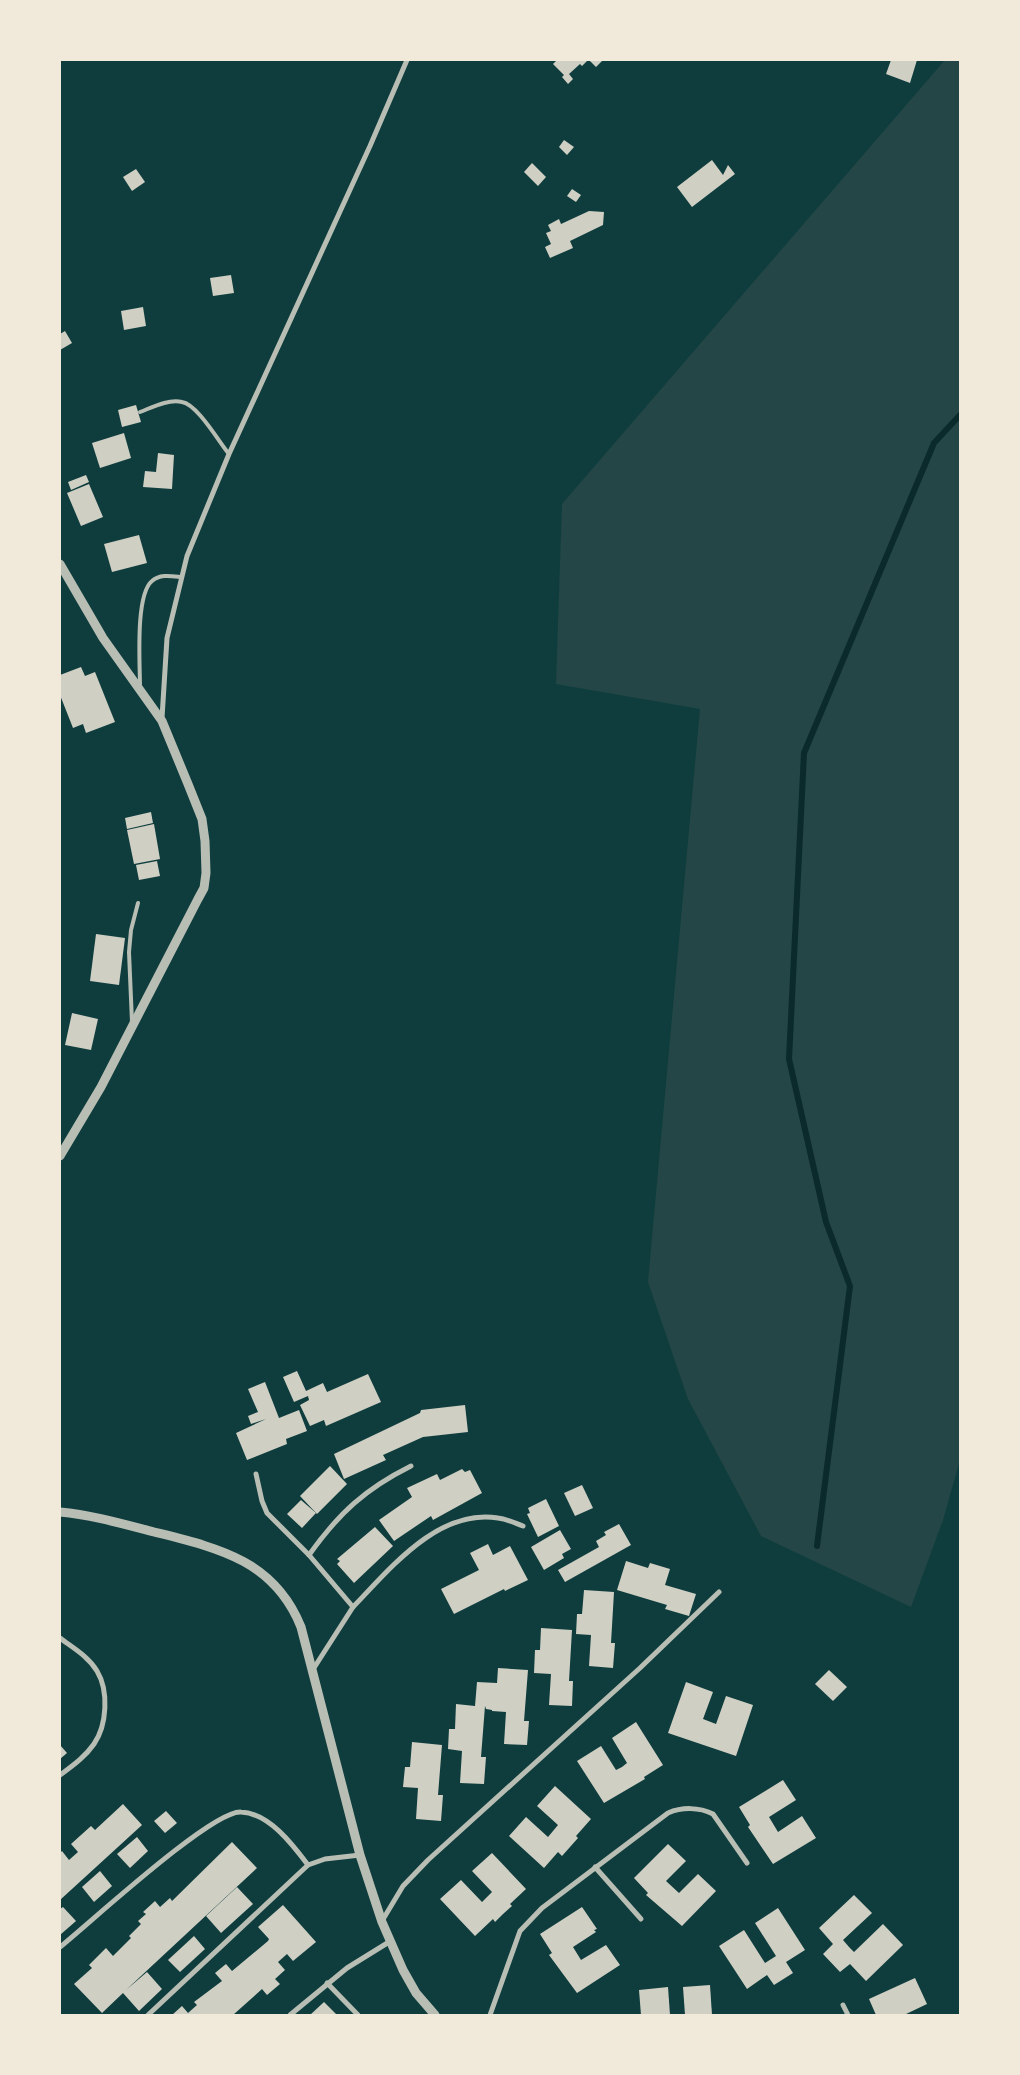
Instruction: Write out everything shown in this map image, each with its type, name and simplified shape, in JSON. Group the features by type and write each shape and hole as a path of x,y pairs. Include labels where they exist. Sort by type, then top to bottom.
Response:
{"street":[{"path":"162,721 167,638 181,576 200,522 407,60"},
{"path":"60,564 103,638 162,721 202,819 206,873 204,888 101,1088 60,1156"},
{"path":"309,1555 324,1534 358,1499 383,1480 411,1466"},
{"path":"256,1474 262,1501 267,1513 309,1555 353,1607"},
{"path":"60,1512 128,1525 214,1548 248,1563 267,1577 282,1592 293,1608 300,1627 360,1854 389,1942 416,1993 435,2015"},
{"path":"312,1672 353,1607 402,1557 422,1540 465,1520 477,1517 501,1518 524,1526"},
{"path":"382,1922 403,1886 428,1860 640,1668 719,1592"},
{"path":"60,1638 92,1664 102,1680 105,1692 103,1716 94,1744 80,1759 60,1775"},
{"path":"490,2015 520,1931 542,1908 668,1813 685,1809 698,1809 714,1814 747,1863"},
{"path":"60,1948 180,1846 231,1813 244,1812 265,1821 291,1842 308,1865"},
{"path":"148,2015 308,1865 325,1859 360,1854"},
{"path":"595,1867 641,1919"},
{"path":"290,2015 347,1968 389,1942"},
{"path":"328,1983 358,2015"},
{"path":"843,2005 848,2015"}],"lane":[{"path":"140,412 168,402 187,403 197,411 229,454"},
{"path":"140,690 140,614 146,588 150,582 162,576 181,576"},
{"path":"132,1026 131,930 138,903"}],"shaded area":[{"path":"945,60 960,60 960,1460 943,1520 911,1607 761,1536 688,1399 648,1282 700,709 556,684 562,504"}],"building":[{"path":"557,60 588,60 582,66 580,64 569,74 573,79 568,84 562,77 564,75 553,64"},
{"path":"589,60 603,60 596,67"},
{"path":"891,60 917,60 910,83 886,74"},
{"path":"564,140 574,147 567,155 559,147"},
{"path":"712,160 723,175 728,165 735,174 692,207 677,187"},
{"path":"532,163 546,177 538,186 524,172"},
{"path":"136,169 145,182 132,191 123,177"},
{"path":"572,189 581,195 576,202 567,196"},
{"path":"589,211 604,212 603,225 570,241 573,248 550,258 545,247 551,244 546,233 551,231 548,225 559,219 561,224"},
{"path":"231,275 234,293 213,296 210,278"},
{"path":"143,307 146,326 124,330 121,311"},
{"path":"65,331 72,343 60,350 60,334"},
{"path":"136,405 141,422 122,427 118,410"},
{"path":"124,433 131,458 100,468 92,443"},
{"path":"158,453 174,455 172,489 143,487 145,471 156,472"},
{"path":"86,475 89,482 71,490 68,482"},
{"path":"89,484 103,517 81,526 67,493"},
{"path":"139,535 147,563 112,572 104,544"},
{"path":"81,667 85,676 95,672 115,722 86,733 83,724 73,728 60,695 60,675"},
{"path":"151,812 153,823 127,829 125,818"},
{"path":"154,824 160,859 134,864 127,830"},
{"path":"157,861 160,876 139,880 136,865"},
{"path":"96,934 125,938 119,985 90,981"},
{"path":"72,1013 98,1019 91,1050 65,1045"},
{"path":"297,1371 306,1391 323,1383 327,1392 368,1374 381,1402 326,1426 324,1420 310,1426 300,1405 309,1400 308,1396 294,1402 283,1377"},
{"path":"265,1382 279,1418 299,1410 307,1431 286,1439 287,1444 247,1460 236,1433 266,1419 251,1424 248,1416 258,1412 248,1389"},
{"path":"465,1405 468,1432 423,1437 383,1455 386,1460 344,1479 334,1454 420,1413 421,1410"},
{"path":"330,1466 347,1484 317,1514 300,1496"},
{"path":"462,1469 465,1472 470,1470 482,1493 433,1520 431,1516 394,1541 379,1520 412,1497 407,1488 437,1474 440,1480"},
{"path":"582,1485 593,1508 575,1516 564,1493"},
{"path":"546,1499 559,1526 538,1537 527,1514 530,1513 528,1508"},
{"path":"301,1500 316,1513 302,1528 287,1514"},
{"path":"619,1524 631,1545 565,1582 558,1570 599,1547 596,1541 606,1535 604,1532"},
{"path":"375,1527 393,1546 354,1583 337,1564 340,1561 337,1559"},
{"path":"560,1530 571,1549 562,1554 564,1558 544,1570 531,1547"},
{"path":"488,1544 493,1555 510,1546 528,1580 505,1591 504,1589 454,1614 441,1589 479,1570 470,1553"},
{"path":"626,1561 648,1568 650,1563 670,1569 665,1585 696,1594 689,1616 665,1609 667,1605 617,1590"},
{"path":"584,1590 614,1592 611,1643 615,1643 613,1668 589,1666 591,1635 576,1634 577,1614 582,1614"},
{"path":"541,1628 572,1630 569,1681 573,1681 572,1706 549,1705 551,1674 534,1673 535,1650 540,1650"},
{"path":"498,1668 528,1670 524,1721 529,1721 527,1745 504,1744 506,1712 492,1711 486,1709 485,1706 481,1757 486,1757 484,1784 460,1783 462,1751 448,1749 449,1729 455,1729 456,1704 475,1706 477,1682 497,1683"},
{"path":"829,1670 847,1687 833,1701 815,1684"},
{"path":"686,1682 713,1692 703,1719 716,1724 726,1696 753,1705 736,1756 668,1733"},
{"path":"636,1722 663,1765 644,1777 645,1779 604,1803 577,1761 601,1746 616,1770 622,1767 627,1763 612,1738"},
{"path":"412,1742 442,1745 438,1795 443,1795 441,1821 416,1819 418,1788 403,1787 405,1767 410,1767"},
{"path":"60,1745 67,1753 60,1759"},
{"path":"783,1780 796,1800 769,1817 778,1832 802,1816 816,1838 773,1864 748,1827 750,1825 739,1807"},
{"path":"555,1786 591,1819 562,1856 558,1852 544,1868 509,1836 526,1817 548,1837 558,1825 537,1806"},
{"path":"123,1804 142,1825 60,1900 60,1853 62,1851 69,1860 78,1852 71,1844 91,1826 95,1830"},
{"path":"166,1811 177,1823 165,1833 154,1821"},
{"path":"137,1837 148,1851 130,1868 117,1854"},
{"path":"232,1842 257,1868 126,1990 147,1972 162,1989 139,2011 123,1993 102,2013 74,1984 92,1968 89,1965 106,1948 113,1956 131,1938 129,1936 141,1924 138,1921 146,1914 143,1912 155,1901 160,1907 170,1898 172,1901"},
{"path":"668,1844 686,1861 666,1881 679,1893 698,1874 716,1891 682,1926 646,1895 648,1893 634,1878"},
{"path":"492,1853 526,1889 495,1922 493,1919 475,1936 440,1899 461,1880 482,1902 492,1892 472,1871"},
{"path":"100,1871 112,1886 94,1902 82,1887"},
{"path":"237,1887 253,1904 221,1933 206,1916"},
{"path":"854,1895 872,1913 843,1940 849,1947 854,1952 883,1924 903,1945 866,1981 850,1964 840,1972 823,1954 833,1944 819,1928"},
{"path":"283,1905 316,1942 293,1961 287,1954 278,1962 285,1970 275,1979 280,1984 267,1995 262,1989 233,2015 172,2015 182,2006 188,2013 197,2005 194,2002 222,1981 215,1973 226,1964 232,1971 268,1941 269,1939 258,1927"},
{"path":"63,1907 76,1921 60,1935 60,1909"},
{"path":"582,1907 597,1929 594,1930 596,1932 573,1947 581,1960 606,1945 620,1965 577,1993 549,1955 552,1953 540,1934"},
{"path":"778,1908 805,1950 786,1962 793,1973 774,1985 767,1975 747,1989 719,1946 744,1930 765,1963 776,1956 755,1923"},
{"path":"194,1936 205,1949 180,1972 168,1960"},
{"path":"915,1978 927,2004 904,2015 876,2015 869,1999"},
{"path":"710,1985 712,2015 685,2015 683,1987"},
{"path":"668,1987 670,2015 641,2015 639,1990"},
{"path":"324,2002 337,2015 310,2015"}],"waterway":[{"path":"817,1546 850,1286 826,1222 789,1059 804,753 934,443 960,415"}]}
